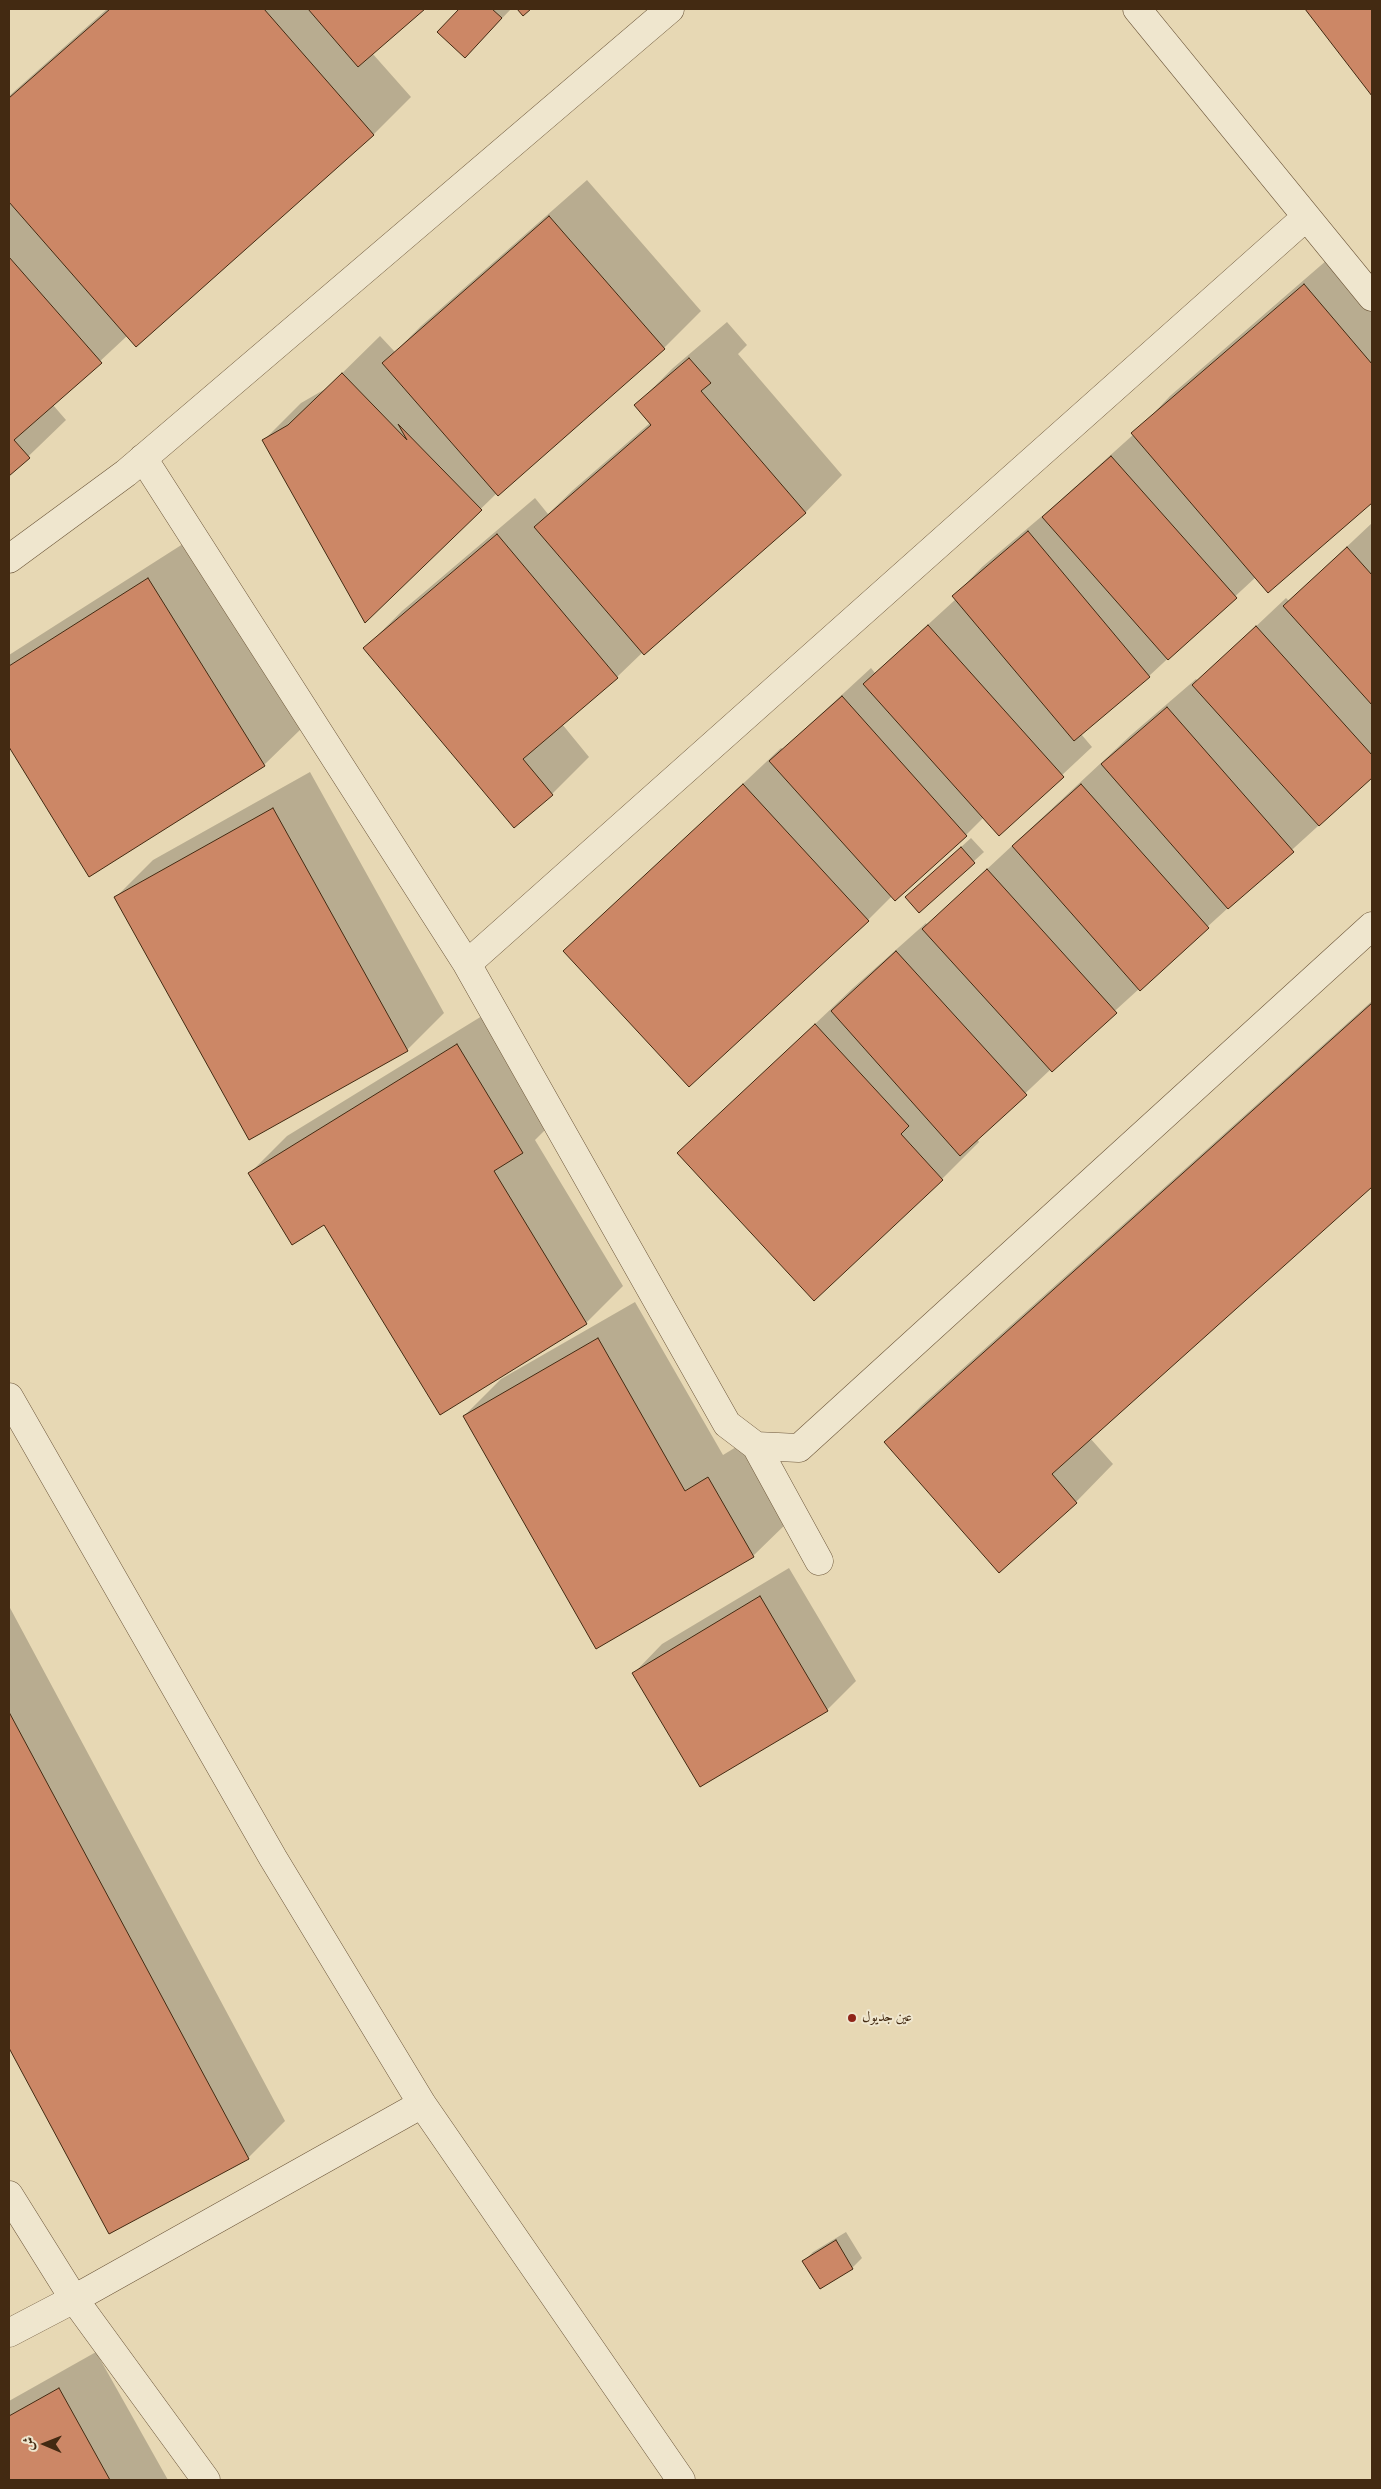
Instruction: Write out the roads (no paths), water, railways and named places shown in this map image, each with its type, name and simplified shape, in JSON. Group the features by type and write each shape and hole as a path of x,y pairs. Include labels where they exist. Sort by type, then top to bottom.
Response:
{"street":[{"path":"9,559 143,458 670,9"},
{"path":"1137,9 1372,297"},
{"path":"467,964 1306,217"},
{"path":"143,458 467,964 728,1424 756,1446 819,1562"},
{"path":"756,1446 799,1448 1372,926"},
{"path":"9,1397 273,1858 422,2104 681,2480"},
{"path":"9,2333 74,2299 422,2104"},
{"path":"9,2195 74,2299 206,2480"}],"place":[{"name":"عين جديول","path":"852,2018"}]}
